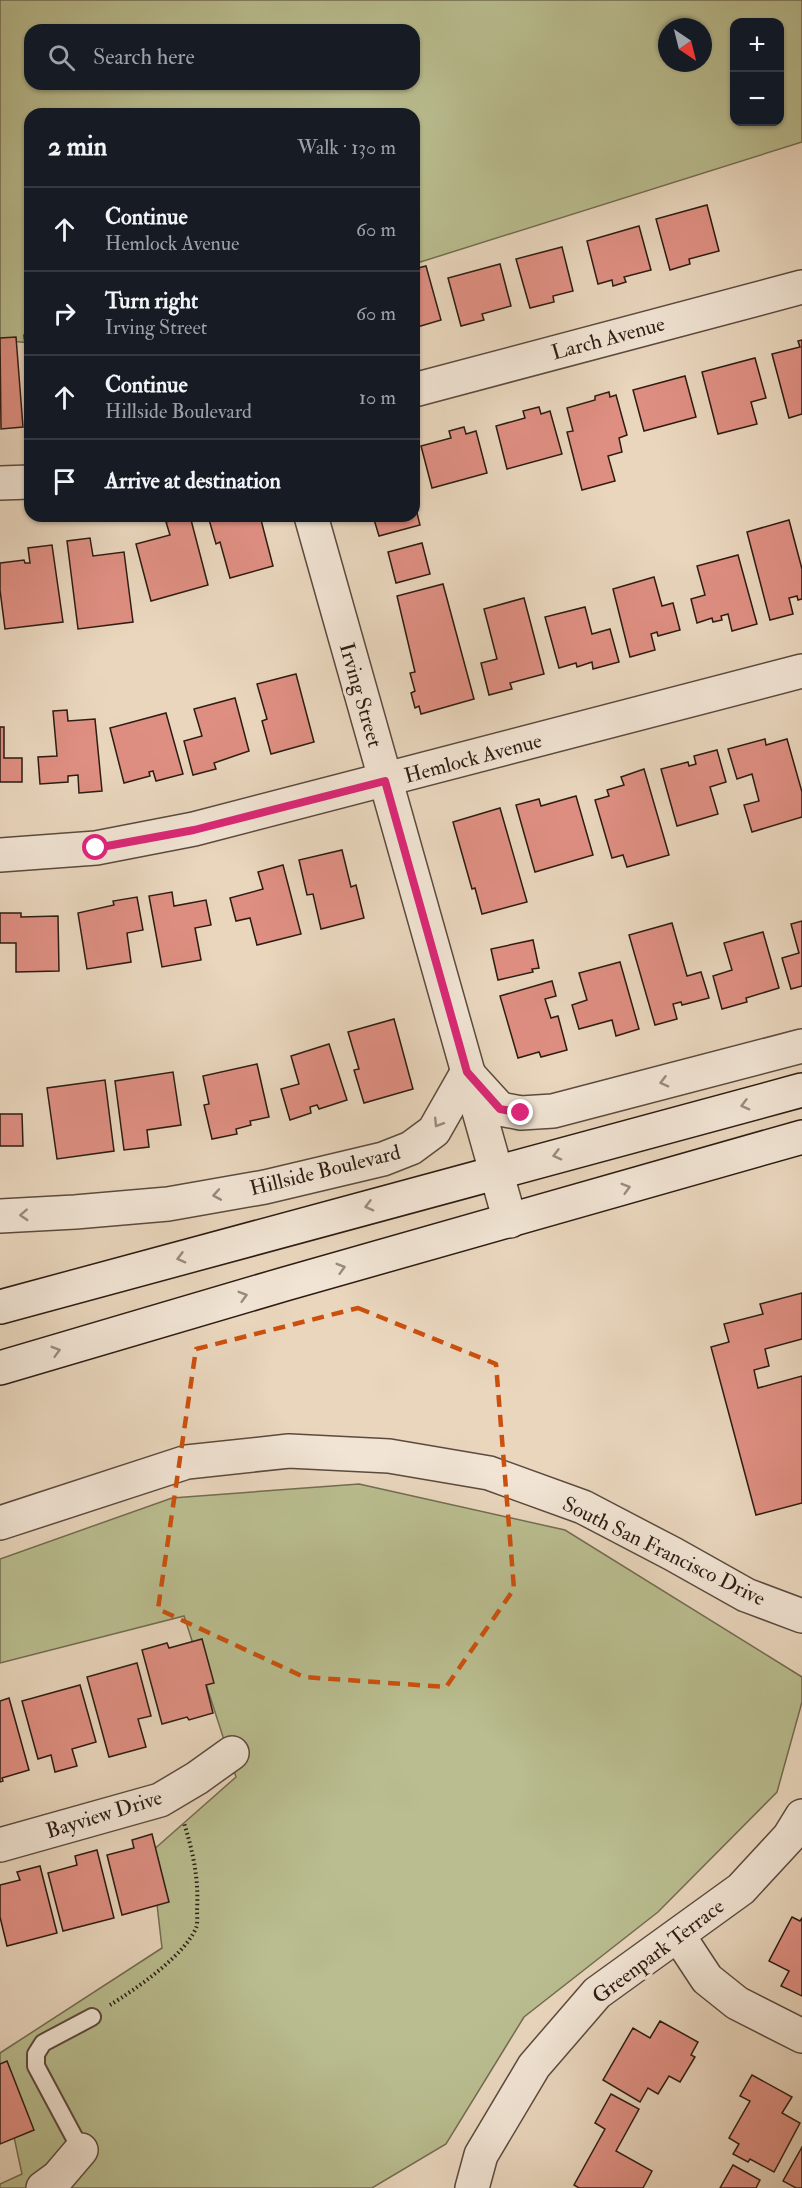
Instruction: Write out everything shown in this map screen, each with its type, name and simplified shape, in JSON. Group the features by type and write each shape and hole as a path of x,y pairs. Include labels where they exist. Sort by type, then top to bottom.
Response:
{"street":[{"name":"Larch Avenue","path":"420,388 802,287"},
{"path":"0,483 24,482"},
{"name":"Irving Street","path":"313,522 510,1221"},
{"name":"Hemlock Avenue","path":"0,855 96,848 194,830 802,671"},
{"path":"467,1072 500,1109 521,1113 553,1112 802,1046"},
{"name":"Hillside Boulevard","path":"0,1216 168,1204 265,1187 383,1160 411,1148 434,1131 467,1072"},
{"path":"0,1307 802,1090"},
{"path":"0,1368 285,1284 802,1137"},
{"name":"South San Francisco Drive","path":"0,1523 187,1462 289,1451 389,1456 489,1473 583,1508 746,1595 802,1616"},
{"name":"Bayview Drive","path":"0,1845 160,1800 232,1753"},
{"name":"Greenpark Terrace","path":"472,2188 481,2155 534,2066 597,1993 741,1889 789,1837 802,1816"},
{"path":"678,1935 707,1979 737,2003 802,2036"},
{"path":"43,2188 58,2177 81,2150"}],"lane":[{"path":"81,2150 36,2066 36,2054 43,2043 92,2017"}],"path":[{"path":"92,2017 151,1977 177,1954 196,1927 198,1898 196,1865 174,1791"}],"highlighted area":[{"path":"358,1308 496,1364 514,1589 446,1687 304,1677 158,1609 196,1349"}],"green space":[{"path":"0,0 802,0 802,142 420,262 420,108 24,108 24,342 0,340"},
{"path":"359,1484 565,1530 802,1677 802,1702 777,1792 658,1912 524,2017 446,2144 372,2188 0,2188 0,2184 22,2174 0,2072 0,2053 162,1948 151,1852 236,1777 184,1616 0,1663 0,1559 172,1498"}],"building":[{"path":"707,205 719,251 689,259 690,264 670,270 656,219"},
{"path":"639,226 651,270 624,277 626,282 613,286 612,280 598,284 587,241"},
{"path":"562,247 573,291 553,296 554,302 530,308 516,259"},
{"path":"500,264 511,306 482,314 484,320 461,326 448,278"},
{"path":"426,266 441,320 420,326 420,268"},
{"path":"16,337 23,427 1,429 0,338"},
{"path":"802,340 802,414 789,418 772,354 800,347 798,341"},
{"path":"755,358 766,398 751,402 757,424 718,434 702,372"},
{"path":"685,376 696,417 644,431 633,390"},
{"path":"609,392 610,397 616,395 627,435 619,438 622,452 608,456 615,481 582,490 567,432 573,431 567,408 595,400 595,396"},
{"path":"539,407 541,414 550,411 562,454 507,469 496,426 525,418 523,411"},
{"path":"464,427 466,434 476,431 487,473 432,488 421,446 451,438 449,431"},
{"path":"789,520 802,569 802,599 798,600 797,596 789,598 793,614 770,620 747,532"},
{"path":"166,522 192,522 208,585 151,601 136,544 170,535"},
{"path":"210,522 262,522 273,566 230,578 220,542 216,544"},
{"path":"375,522 419,522 420,525 379,536"},
{"path":"90,538 93,556 124,552 133,622 78,629 67,541"},
{"path":"422,543 430,574 396,583 388,552"},
{"path":"52,545 63,622 5,629 0,590 0,563 24,560 25,563 30,563 28,548"},
{"path":"738,555 757,624 732,631 728,614 721,616 722,620 713,622 712,618 697,623 691,599 705,595 697,566"},
{"path":"654,577 662,606 673,603 680,630 658,636 657,632 651,634 655,650 630,657 613,589"},
{"path":"443,584 474,699 421,714 419,706 415,708 411,693 415,691 410,673 415,672 397,596"},
{"path":"524,598 544,674 510,683 512,689 489,695 481,663 497,659 484,609"},
{"path":"585,607 592,634 610,629 619,662 593,669 592,662 577,667 576,663 559,668 545,617"},
{"path":"296,674 314,742 271,754 262,721 267,719 257,684"},
{"path":"235,698 249,751 214,763 216,769 193,775 184,741 202,736 194,709"},
{"path":"67,710 68,721 95,719 102,791 79,793 78,775 68,776 68,782 40,784 38,757 57,756 53,711"},
{"path":"166,713 183,774 156,781 153,771 149,772 150,776 124,783 110,728"},
{"path":"0,727 4,727 4,758 22,758 22,782 0,782"},
{"path":"765,739 766,745 787,739 802,792 802,817 752,832 744,805 759,801 752,774 737,779 728,749"},
{"path":"717,750 726,782 710,787 718,814 677,826 661,769 688,762 689,766 696,764 694,756"},
{"path":"644,769 669,855 627,867 623,855 612,858 595,800 609,796 607,790 624,785 621,777"},
{"path":"576,796 593,855 535,872 516,805 539,799 541,806"},
{"path":"500,808 527,902 482,914 475,888 472,889 453,822"},
{"path":"342,850 351,887 356,885 364,918 321,929 313,894 307,895 299,860"},
{"path":"283,865 301,934 257,945 250,918 236,921 230,898 263,889 258,872"},
{"path":"172,892 174,906 206,900 211,925 195,928 201,960 162,967 149,896"},
{"path":"137,897 143,930 127,933 131,962 87,969 78,913 114,905 113,901"},
{"path":"0,913 21,913 21,917 58,916 59,971 16,972 16,943 0,943"},
{"path":"802,921 802,986 791,989 782,958 799,953 791,924"},
{"path":"672,923 687,976 701,972 709,998 682,1005 681,1002 673,1004 677,1019 655,1025 629,935"},
{"path":"763,932 779,988 746,998 747,1002 722,1009 713,976 732,970 724,943"},
{"path":"533,940 539,968 532,969 533,972 498,980 491,949"},
{"path":"620,962 639,1029 616,1036 612,1020 579,1029 572,1005 587,1000 579,973"},
{"path":"552,981 556,996 545,999 551,1018 558,1016 567,1050 541,1057 539,1052 518,1058 500,996"},
{"path":"394,1019 413,1089 364,1103 354,1070 359,1069 348,1032"},
{"path":"329,1044 347,1100 319,1109 317,1105 310,1107 311,1113 290,1120 281,1089 299,1084 291,1056"},
{"path":"257,1064 269,1117 250,1121 251,1125 236,1129 237,1134 212,1139 204,1105 209,1104 203,1076"},
{"path":"173,1072 181,1125 147,1130 149,1147 124,1150 115,1081"},
{"path":"105,1080 114,1151 57,1159 47,1088"},
{"path":"0,1114 22,1114 23,1146 0,1146"},
{"path":"802,1293 802,1339 765,1349 769,1366 754,1370 758,1388 802,1376 802,1503 756,1515 711,1347 729,1342 724,1324 763,1314 760,1304"},
{"path":"202,1639 214,1683 206,1685 213,1713 162,1724 142,1650 167,1643 169,1648"},
{"path":"137,1663 151,1716 138,1719 146,1747 109,1757 87,1677"},
{"path":"80,1685 96,1742 72,1749 77,1766 55,1772 51,1755 38,1759 22,1701"},
{"path":"9,1698 29,1770 2,1778 3,1781 0,1782 0,1701"},
{"path":"152,1834 169,1902 122,1915 107,1855 134,1848 132,1840"},
{"path":"97,1850 114,1918 63,1931 48,1873 77,1865 75,1856"},
{"path":"40,1866 57,1933 7,1946 0,1917 0,1885 20,1880 17,1872"},
{"path":"792,1917 800,1921 802,1918 802,1996 781,1986 789,1971 769,1961"},
{"path":"660,2021 698,2042 691,2055 695,2057 680,2082 669,2076 658,2094 648,2088 640,2102 603,2080 633,2028 650,2038"},
{"path":"7,2061 34,2130 0,2144 0,2064"},
{"path":"752,2075 792,2097 782,2113 800,2123 774,2172 750,2159 748,2162 733,2154 739,2144 729,2138 750,2101 740,2096"},
{"path":"611,2094 639,2109 616,2151 652,2171 643,2188 579,2188 574,2185 605,2129 595,2123"},
{"path":"802,2147 802,2188 796,2188 783,2181"},
{"path":"733,2165 760,2180 756,2188 720,2188"}],"route":[{"path":"96,848 194,830 385,781 467,1072 500,1109 521,1113"}]}
